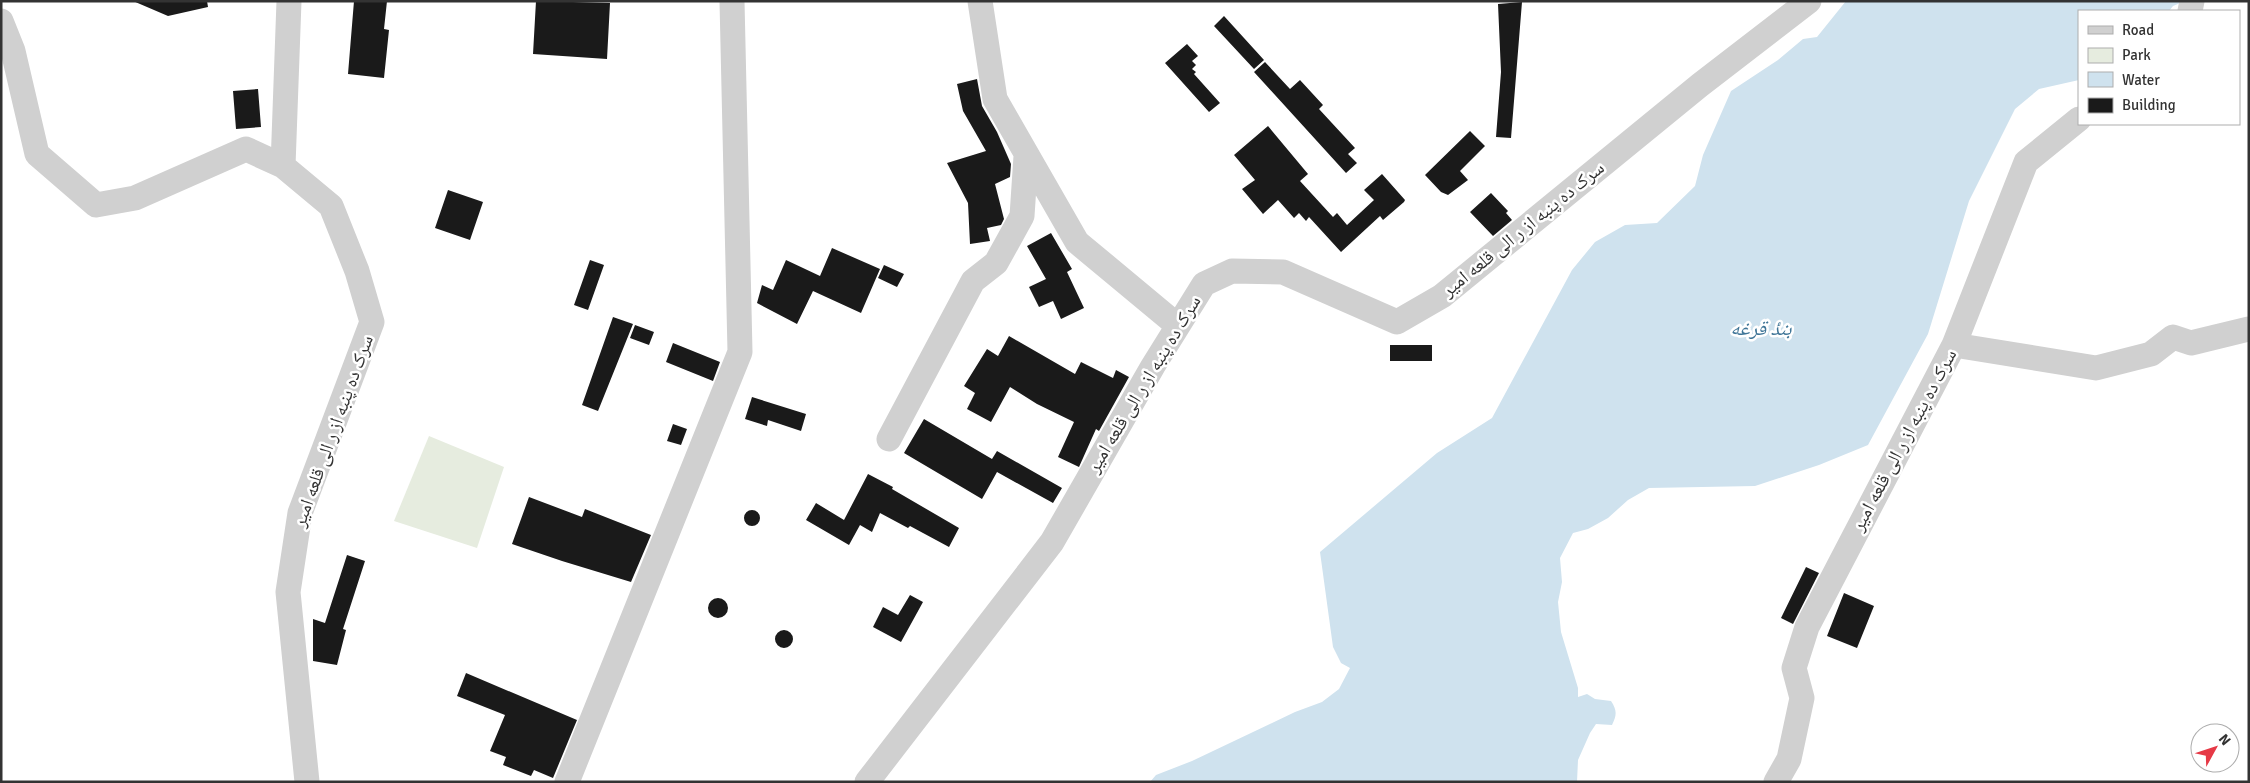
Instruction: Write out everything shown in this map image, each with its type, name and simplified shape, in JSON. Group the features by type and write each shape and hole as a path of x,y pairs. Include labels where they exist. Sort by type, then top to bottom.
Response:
{"street":[{"path":"283,166 289,1"},
{"path":"567,782 740,352 732,1"},
{"path":"980,1 995,99 1077,242 1178,326"},
{"name":"سرک ده پنبه از ر الی قلعه امیر","path":"867,782 1052,542 1204,284 1232,271 1283,272 1397,322 1442,296 1692,91 1809,1"},
{"name":"سرک ده پنبه از ر الی قلعه امیر","path":"1,21 12,52 37,154 96,205 135,198 246,149 283,166 331,206 356,271 372,322 300,513 288,592 307,782"},
{"name":"سرک ده پنبه از ر الی قلعه امیر","path":"1776,782 1789,759 1802,698 1794,668 1807,628 1954,345 2026,162 2078,121"},
{"path":"889,439 973,281 996,263 1022,216 1026,156"},
{"path":"1954,345 2096,368 2151,354 2172,337 2190,343 2249,329"}],"green space":[{"path":"429,436 504,467 477,548 394,521"}],"water":[{"name":"بندٔ قرغه","path":"1846,1 2185,1 2173,6 2170,10 2078,10 2078,80 2039,89 2015,109 1969,201 1928,334 1868,445 1819,465 1755,486 1649,488 1628,500 1608,518 1588,529 1573,533 1560,558 1562,582 1558,602 1561,632 1578,688 1578,697 1587,694 1595,699 1611,701 1616,713 1612,725 1596,724 1590,733 1578,760 1577,782 1150,782 1156,775 1192,761 1295,712 1322,702 1339,689 1350,668 1341,663 1333,647 1320,552 1437,453 1492,418 1572,270 1595,242 1625,225 1657,223 1695,186 1703,155 1731,91 1778,60 1803,39 1817,37"}],"building":[{"path":"133,1 207,1 208,7 168,16"},
{"path":"354,1 387,1 384,29 389,30 384,78 348,74"},
{"path":"536,1 610,3 607,59 533,54"},
{"path":"1522,2 1511,138 1496,137 1501,72 1498,4"},
{"path":"1224,16 1264,60 1254,69 1214,26"},
{"path":"1187,44 1198,56 1192,61 1196,65 1192,69 1196,72 1194,74 1220,103 1209,112 1165,63"},
{"path":"1265,62 1290,89 1300,80 1323,105 1319,109 1355,148 1348,154 1357,163 1346,173 1254,72"},
{"path":"977,79 982,106 997,132 1011,164 1010,177 995,184 1004,219 1001,225 987,228 990,241 970,244 968,203 947,163 986,151 963,111 957,84"},
{"path":"258,89 261,127 236,129 233,91"},
{"path":"1268,126 1308,174 1300,181 1333,217 1337,213 1347,225 1374,200 1364,190 1382,174 1405,200 1404,202 1383,220 1380,216 1341,252 1309,217 1306,221 1299,213 1294,218 1278,200 1263,214 1242,189 1255,180 1234,155"},
{"path":"1470,131 1485,146 1460,171 1468,180 1448,195 1441,192 1425,175"},
{"path":"448,190 483,202 470,240 435,228"},
{"path":"1491,193 1508,211 1506,213 1512,220 1493,236 1470,212"},
{"path":"1051,233 1072,269 1067,272 1084,308 1061,319 1053,301 1039,307 1029,287 1046,279 1027,246"},
{"path":"832,248 880,269 861,313 813,291 797,324 757,303 762,285 773,290 786,260 820,276"},
{"path":"590,260 604,265 588,310 574,305"},
{"path":"884,265 904,274 897,287 878,278"},
{"path":"613,317 633,324 598,411 582,405"},
{"path":"635,325 654,332 649,345 630,338"},
{"path":"1009,336 1075,374 1081,362 1113,378 1116,370 1129,377 1099,431 1096,429 1079,467 1058,457 1074,422 1037,404 1010,387 991,422 967,409 975,393 964,386 987,349 998,356"},
{"path":"673,343 720,362 713,381 666,362"},
{"path":"1390,345 1432,345 1432,361 1390,361"},
{"path":"752,397 806,414 801,431 768,420 767,426 745,419"},
{"path":"924,419 992,459 997,451 1062,488 1053,503 997,472 982,499 904,453"},
{"path":"673,424 687,429 681,445 667,441"},
{"path":"868,474 893,487 892,489 959,528 949,547 910,526 908,528 880,513 872,532 860,525 849,545 806,520 816,503 844,520"},
{"path":"529,497 582,517 585,509 651,535 631,582 512,544"},
{"path":"752,510 758,512 760,518 758,524 752,526 746,524 744,518 746,512"},
{"path":"347,555 365,561 343,629 346,630 337,665 313,661 313,619 325,623"},
{"path":"1806,567 1819,573 1793,624 1781,618"},
{"path":"1844,593 1874,606 1857,648 1827,636"},
{"path":"910,595 923,602 901,642 873,627 883,607 898,615"},
{"path":"714,598 722,598 728,604 728,612 722,618 714,618 708,612 708,604"},
{"path":"784,630 790,633 793,639 790,645 784,648 778,645 775,639 778,633"},
{"path":"466,673 577,720 553,778 534,770 531,776 503,765 506,757 490,751 505,715 457,696"}]}
